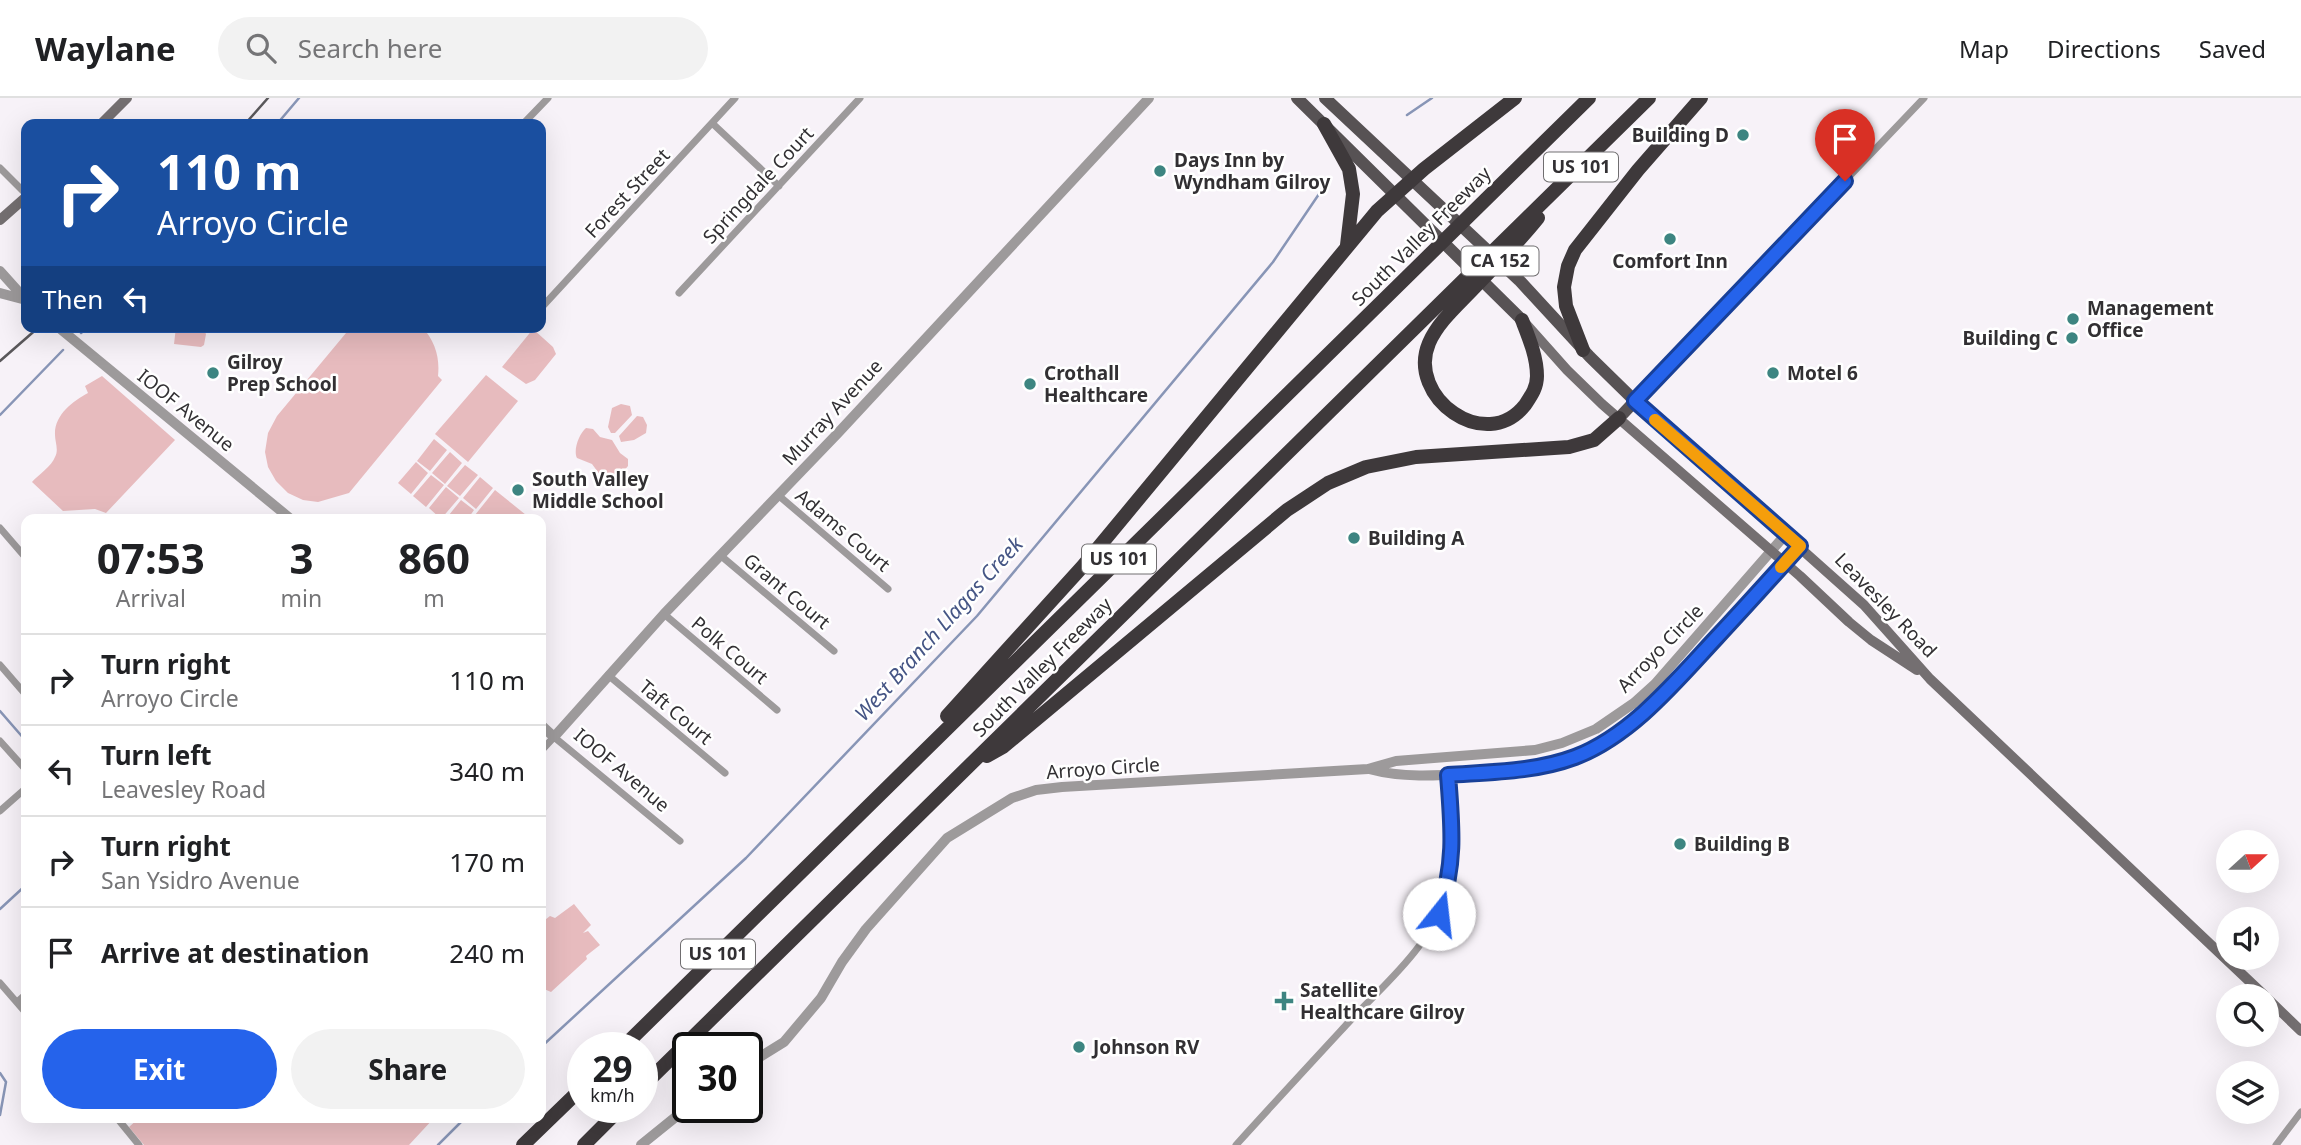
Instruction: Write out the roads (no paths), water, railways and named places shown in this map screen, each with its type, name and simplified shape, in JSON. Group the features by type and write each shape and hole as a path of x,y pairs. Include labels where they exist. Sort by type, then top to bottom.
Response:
{"highway":[{"path":"815,859 1071,581 1394,194 1515,98"},
{"name":"South Valley Freeway","path":"638,1032 1588,98"},
{"name":"US 101","path":"1460,293 1649,98"},
{"path":"1583,350 1566,306 1564,287 1568,266 1575,250 1638,170 1701,98"},
{"path":"1324,124 1349,169 1353,194 1346,249"},
{"path":"1460,293 1427,347 1424,367 1429,386 1444,406 1474,424 1492,424 1508,419 1521,410 1534,393 1537,378 1535,355 1522,320"},
{"name":"South Valley Freeway","path":"658,1071 1460,293"},
{"path":"968,768 1003,747 1287,510 1328,483 1366,467 1399,459 1555,449 1582,444 1604,434 1619,418"},
{"path":"546,1123 567,1102"},
{"path":"523,1145 546,1123"},
{"path":"584,1145 606,1123"}],"main road":[{"path":"106,119 127,98"},
{"name":"Leavesley Road","path":"1297,98 1522,320 1580,384 1871,640 1930,679"},
{"name":"Leavesley Road","path":"1325,98 1519,280 1583,350 1635,401 1864,605 1930,679 2251,984"},
{"path":"0,220 21,201"},
{"path":"1619,418 1635,401"},
{"name":"Leavesley Road","path":"2279,1010 2301,1031"}],"street":[{"path":"528,119 548,98"},
{"name":"Forest Street","path":"546,303 735,98"},
{"name":"Springdale Court","path":"679,293 860,98"},
{"name":"Murray Avenue","path":"546,746 664,614 844,427 1149,98"},
{"path":"1635,401 1924,98"},
{"path":"712,123 779,186"},
{"path":"0,168 21,191"},
{"path":"0,271 21,294"},
{"path":"0,293 21,299"},
{"name":"IOOF Avenue","path":"65,333 285,514"},
{"name":"Adams Court","path":"778,495 888,589"},
{"path":"0,528 21,552"},
{"name":"Arroyo Circle","path":"763,1055 784,1042 821,998 866,929 947,838 1012,798 1036,790 1062,787 1368,769 1396,761 1535,750 1562,743 1596,729 1655,684 1786,534"},
{"name":"Arroyo Circle","path":"1368,769 1391,775 1448,775 1519,770 1578,756 1605,741 1644,712 1800,546"},
{"name":"Grant Court","path":"720,555 834,651"},
{"name":"Polk Court","path":"664,614 777,710"},
{"path":"0,665 21,689"},
{"name":"Taft Court","path":"608,675 725,773"},
{"name":"IOOF Avenue","path":"546,730 681,841"},
{"path":"0,741 21,764"},
{"path":"1236,1145 1359,1011 1402,969 1418,950 1439,914 1447,888 1453,840 1448,775"},
{"path":"0,811 21,792"},
{"path":"0,983 21,1007"},
{"path":"17,1002 21,998"},
{"path":"2276,1145 2301,1112"},
{"path":"641,1145 672,1120"},
{"path":"121,1123 139,1145"}],"waterway":[{"path":"281,119 299,98"},
{"name":"West Branch Llagas Creek","path":"1407,115 1432,98"},
{"name":"West Branch Llagas Creek","path":"546,1042 746,858 977,616 1273,262 1319,194"},
{"path":"0,415 63,350"},
{"path":"0,711 21,735"},
{"path":"0,909 21,890"},
{"path":"0,1073 6,1082 0,1115"},
{"name":"West Branch Llagas Creek","path":"438,1145 460,1123"}],"railway":[{"path":"249,119 268,98"},
{"path":"0,361 32,333"}],"place":[{"name":"Building D","path":"1743,135"},
{"name":"Days Inn by Wyndham Gilroy","path":"1160,171"},
{"name":"Comfort Inn","path":"1670,239"},
{"name":"Management Office","path":"2073,319"},
{"name":"Building C","path":"2072,338"},
{"name":"Gilroy Prep School","path":"213,373"},
{"name":"Motel 6","path":"1773,373"},
{"name":"Crothall Healthcare","path":"1030,384"},
{"name":"South Valley Middle School","path":"518,490"},
{"name":"Building A","path":"1354,538"},
{"name":"Building B","path":"1680,844"},
{"name":"Satellite Healthcare Gilroy","path":"1284,1001"},
{"name":"Johnson RV","path":"1079,1047"}]}
